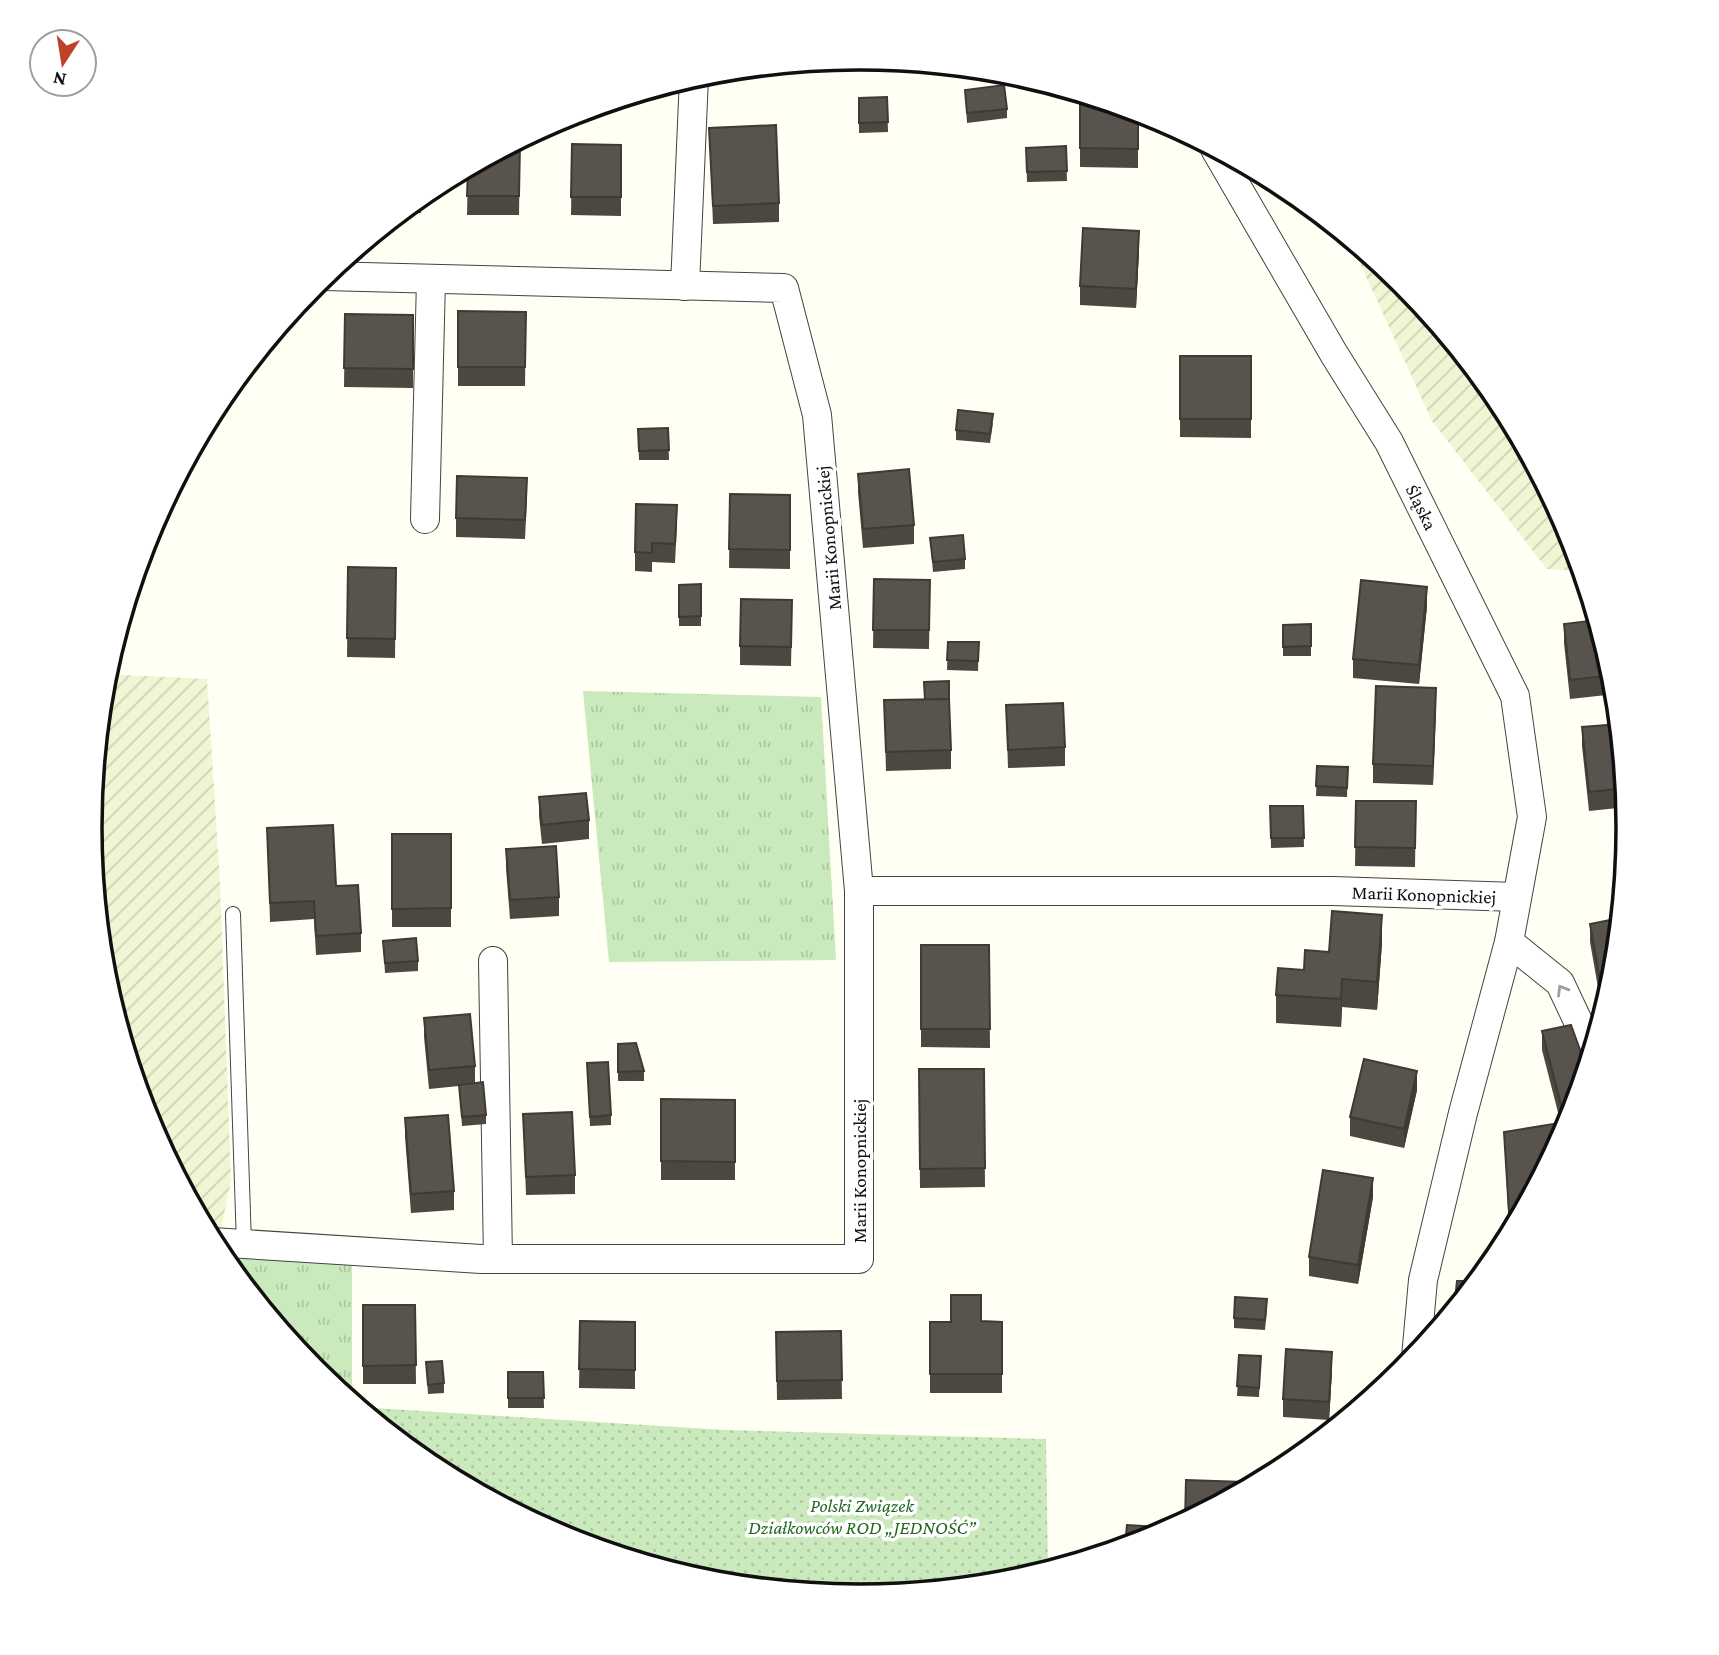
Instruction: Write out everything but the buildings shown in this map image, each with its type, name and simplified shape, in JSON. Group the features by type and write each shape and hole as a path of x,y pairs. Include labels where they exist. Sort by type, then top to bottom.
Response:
{"street":[{"path":"685,286 693,89"},
{"name":"Śląska","path":"1223,163 1334,354 1389,442 1515,696 1532,817 1517,897"},
{"name":"Marii Konopnickiej","path":"227,1243 498,1259 859,1259 859,891 817,415 783,288 340,277"},
{"path":"425,519 431,280"},
{"name":"Marii Konopnickiej","path":"859,891 1333,891 1517,897 1509,942 1463,1113 1423,1280 1418,1339"},
{"path":"1509,942 1560,983 1586,1039"},
{"path":"493,961 498,1259"}],"lane":[{"path":"233,914 244,1244"}],"green space":[{"path":"1357,256 1429,328 1489,407 1539,492 1572,570 1547,569 1432,421"},
{"path":"118,675 207,679 220,884 231,1181 221,1229 217,1228 203,1206 160,1117 142,1071 117,975 108,926 102,828 108,729"},
{"path":"583,691 821,697 836,960 609,962"},
{"path":"237,1258 352,1265 352,1389 290,1327"},
{"name":"Polski Związek Działkowców ROD „JEDNOŚĆ”","path":"373,1408 725,1430 1046,1439 1048,1561 958,1579 860,1585 810,1583 761,1579 663,1559 570,1527 481,1484 439,1457"}]}
